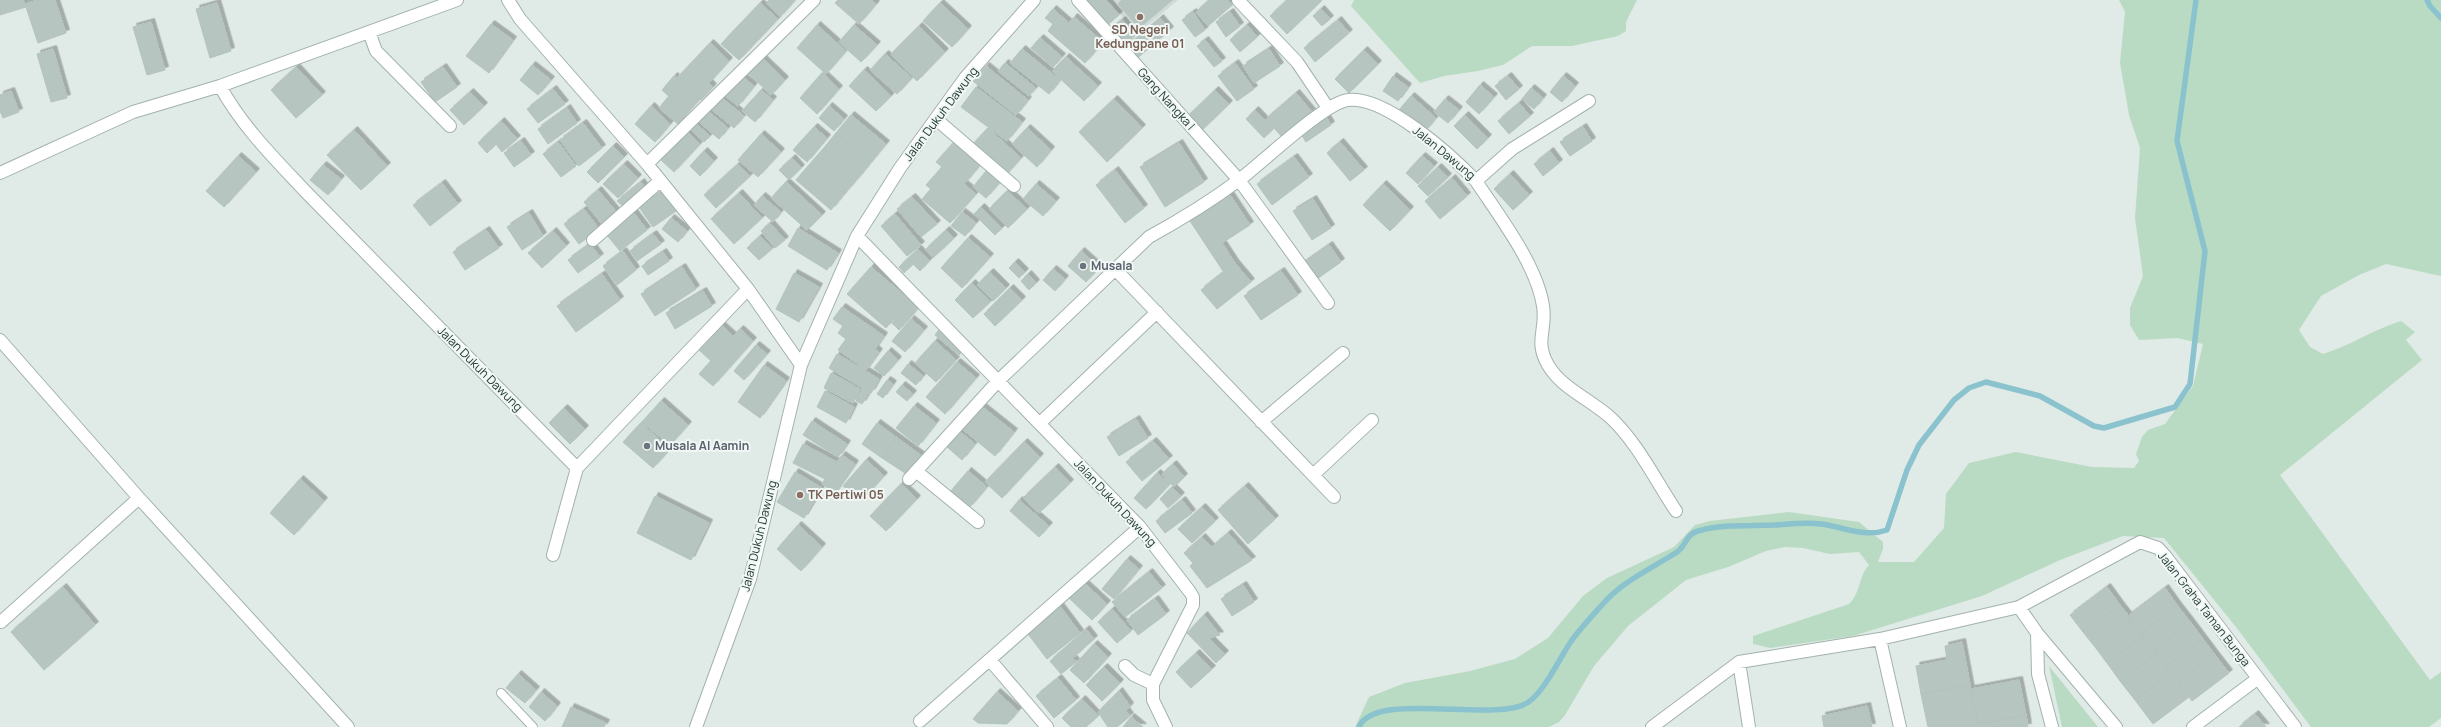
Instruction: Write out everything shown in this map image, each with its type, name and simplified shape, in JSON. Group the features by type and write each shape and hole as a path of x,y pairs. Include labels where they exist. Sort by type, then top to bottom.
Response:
{"street":[{"path":"0,173 133,112 220,86 236,78 457,0"},
{"path":"508,0 520,19 647,164 748,289 801,365"},
{"path":"647,164 779,32 814,0"},
{"name":"Jalan Dukuh Dawung","path":"696,727 750,579 801,365 857,236 900,168 965,78 1034,0"},
{"name":"Gang Nangka I","path":"1078,0 1239,180"},
{"path":"978,522 912,475 998,381 1149,237 1177,222 1239,180 1328,108 1297,62 1238,0"},
{"path":"369,32 376,51 450,126"},
{"name":"Jalan Dukuh Dawung","path":"220,86 231,105 261,143 304,190 577,468"},
{"name":"Jalan Dawung","path":"1328,108 1348,100 1370,103 1388,111 1429,138 1476,182 1512,149 1589,101"},
{"path":"936,119 1014,186"},
{"path":"1239,180 1328,303"},
{"path":"593,240 660,181"},
{"path":"1476,182 1519,246 1538,286 1544,306 1540,342 1541,353 1549,367 1558,379 1612,419 1628,438 1676,511"},
{"name":"Jalan Dukuh Dawung","path":"857,236 1140,527 1190,592 1194,602 1153,684"},
{"path":"1115,269 1334,497"},
{"path":"553,555 577,468 748,289"},
{"path":"1040,423 1157,312"},
{"path":"0,340 138,498 348,727"},
{"path":"1261,422 1343,353"},
{"path":"1313,475 1372,420"},
{"path":"1,622 138,498"},
{"path":"920,721 1140,527"},
{"name":"Jalan Graha Taman Bunga","path":"1652,727 1739,662 1880,639 2019,608 2140,542 2150,544 2166,557 2295,727"},
{"path":"2019,608 2037,633 2116,727"},
{"path":"2037,633 2038,674 2052,727"},
{"path":"1880,639 1900,727"},
{"path":"990,660 1047,727"},
{"path":"1739,662 1749,727"},
{"path":"1125,666 1134,676 1153,684 1153,700 1166,727"},
{"name":"Jalan Graha Taman Bunga","path":"2192,727 2258,679"}],"lane":[{"path":"501,693 533,727"}],"shaded area":[{"name":"SD Negeri Kedungpane 01","path":"1108,0 1178,0 1137,34"}],"green space":[{"path":"1354,0 1637,0 1626,22 1626,31 1618,36 1572,46 1532,46 1503,65 1478,71 1444,76 1420,83 1351,6"},
{"path":"2119,0 2441,0 2441,276 2386,264 2359,275 2321,296 2299,330 2310,347 2323,354 2343,347 2381,328 2401,321 2415,332 2406,340 2422,360 2280,475 2430,680 2441,672 2441,718 2429,727 2311,727 2236,627 2164,538 2123,536 2060,560 1982,596 1853,636 1770,648 1753,644 1753,636 1849,604 1856,595 1865,570 1869,565 1859,552 1830,554 1803,548 1785,547 1766,551 1728,567 1686,580 1628,626 1594,666 1565,715 1559,722 1549,727 1355,727 1369,697 1405,683 1470,671 1515,659 1548,638 1583,596 1607,578 1674,547 1695,525 1710,521 1789,512 1859,522 1883,542 1883,549 1878,562 1914,562 1944,528 1946,494 1969,463 2016,452 2092,467 2134,468 2139,461 2136,454 2142,437 2148,430 2165,424 2193,386 2203,344 2177,338 2139,340 2130,325 2130,308 2143,276 2135,218 2140,148 2129,115 2120,63 2125,12"},
{"path":"2049,666 2098,727 2062,727"}],"building":[{"path":"0,0 23,0 26,7 0,15"},
{"path":"38,0 55,0 66,33 38,43 25,4"},
{"path":"769,0 795,0 780,17 766,3"},
{"path":"838,0 872,0 876,4 859,24 835,3"},
{"path":"1085,0 1106,0 1119,15 1106,26"},
{"name":"SD Negeri Kedungpane 01","path":"1122,0 1172,0 1139,28 1118,4"},
{"path":"1209,0 1228,0 1232,5 1208,26 1196,12"},
{"path":"1287,0 1321,1 1287,34 1270,16"},
{"path":"217,3 231,51 210,58 196,9"},
{"path":"760,3 778,19 739,60 721,44"},
{"path":"940,3 968,29 952,47 923,21"},
{"path":"1053,9 1069,23 1074,17 1103,42 1085,63 1048,31 1053,24 1045,18"},
{"path":"1321,9 1330,19 1322,26 1313,16"},
{"path":"1193,12 1205,30 1195,37 1182,20"},
{"path":"1230,12 1240,26 1226,37 1216,22"},
{"path":"1160,18 1170,30 1135,60 1125,48"},
{"path":"1122,20 1135,36 1123,46 1109,30"},
{"path":"1338,20 1349,33 1315,62 1304,48"},
{"path":"151,22 165,70 147,75 133,27"},
{"path":"491,24 513,40 489,73 466,56"},
{"path":"817,25 846,51 826,74 797,48"},
{"path":"854,25 877,45 861,62 839,42"},
{"path":"1247,25 1257,37 1240,52 1230,40"},
{"path":"919,26 945,52 917,81 891,54"},
{"path":"1040,38 1062,57 1053,67 1031,48"},
{"path":"1205,40 1222,61 1214,67 1197,46"},
{"path":"710,43 729,61 709,83 713,87 701,100 677,78"},
{"path":"53,49 67,98 51,102 37,54"},
{"path":"1022,49 1060,80 1049,94 1010,63"},
{"path":"1269,49 1280,66 1254,83 1243,66"},
{"path":"1364,50 1378,64 1349,93 1335,79"},
{"path":"885,54 912,78 897,94 870,70"},
{"path":"1066,57 1098,86 1084,101 1052,71"},
{"path":"762,58 785,80 771,95 748,73"},
{"path":"1005,63 1036,88 1029,96 998,71"},
{"path":"1235,63 1254,89 1237,101 1218,76"},
{"path":"532,65 551,80 538,95 520,80"},
{"path":"986,66 1028,100 1016,115 973,81"},
{"path":"296,67 322,95 296,118 271,90"},
{"path":"443,67 457,87 435,102 421,82"},
{"path":"864,70 891,96 876,111 849,86"},
{"path":"822,73 839,89 817,114 800,98"},
{"path":"740,75 754,86 738,106 724,95"},
{"path":"674,76 700,99 687,113 662,90"},
{"path":"1393,76 1408,87 1398,101 1383,91"},
{"path":"1508,76 1519,89 1506,100 1495,86"},
{"path":"1563,76 1575,86 1562,102 1550,92"},
{"path":"1480,85 1494,97 1479,114 1466,102"},
{"path":"976,87 1022,122 1007,141 961,107"},
{"path":"1531,88 1543,98 1534,109 1522,99"},
{"path":"553,89 565,104 538,123 527,109"},
{"path":"761,90 773,100 755,122 742,111"},
{"path":"1215,90 1229,104 1199,133 1185,119"},
{"path":"11,91 19,112 3,118 0,111 0,95"},
{"path":"470,92 484,106 464,125 450,110"},
{"path":"1296,93 1312,112 1282,137 1266,119"},
{"path":"1411,96 1436,118 1425,131 1399,110"},
{"path":"668,97 687,113 678,124 659,108"},
{"path":"721,97 744,116 734,128 711,109"},
{"path":"1114,99 1142,128 1107,162 1079,132"},
{"path":"1445,99 1459,110 1448,123 1434,112"},
{"path":"1519,103 1530,116 1509,134 1498,121"},
{"path":"651,106 670,124 655,142 635,124"},
{"path":"829,106 844,119 834,131 819,118"},
{"path":"567,108 577,123 548,144 538,129"},
{"path":"1255,110 1273,129 1264,138 1246,119"},
{"path":"708,111 728,128 719,139 699,122"},
{"path":"851,115 886,144 871,162 836,133"},
{"path":"1465,115 1488,138 1477,149 1454,126"},
{"path":"1326,117 1331,125 1306,142 1301,134"},
{"path":"501,121 517,139 502,152 496,144 487,153 478,143"},
{"path":"693,121 710,136 704,142 688,127"},
{"path":"583,123 602,148 579,166 560,140"},
{"path":"814,127 827,138 807,162 793,150"},
{"path":"1583,127 1592,141 1570,156 1560,142"},
{"path":"988,128 1021,158 1004,177 971,146"},
{"path":"1027,128 1051,150 1037,167 1012,144"},
{"path":"354,130 387,166 361,190 327,155"},
{"path":"686,130 700,144 674,172 659,158"},
{"path":"836,133 871,162 858,178 823,149"},
{"path":"761,134 781,152 758,177 738,160"},
{"path":"521,141 531,155 514,167 504,153"},
{"path":"558,142 576,166 561,177 543,154"},
{"path":"954,142 980,165 964,184 976,194 950,223 922,199 931,189 926,185 942,167 936,162"},
{"path":"1340,142 1364,170 1350,181 1327,153"},
{"path":"1179,143 1204,182 1165,207 1140,167"},
{"path":"613,146 624,157 598,183 587,172"},
{"path":"823,149 858,178 844,194 809,165"},
{"path":"704,151 714,161 700,176 690,166"},
{"path":"1550,151 1559,163 1543,176 1534,164"},
{"path":"238,156 256,172 224,207 206,191"},
{"path":"1422,156 1434,166 1418,184 1406,173"},
{"path":"1294,157 1309,177 1272,205 1257,184"},
{"path":"792,158 801,168 789,180 779,170"},
{"path":"624,164 638,178 618,198 603,184"},
{"path":"738,164 750,176 716,208 704,195"},
{"path":"323,165 341,179 328,195 310,180"},
{"path":"809,165 844,194 831,210 796,180"},
{"path":"1438,167 1448,177 1428,196 1418,186"},
{"path":"987,170 1001,181 986,198 973,187"},
{"path":"1115,170 1144,208 1125,223 1096,185"},
{"path":"1510,174 1529,195 1513,210 1494,189"},
{"path":"1452,178 1467,196 1440,219 1425,201"},
{"path":"641,182 647,191 625,208 617,201"},
{"path":"786,182 822,215 807,230 771,198"},
{"path":"442,183 458,204 430,226 413,205"},
{"path":"1036,184 1056,201 1043,216 1023,199"},
{"path":"1383,184 1410,210 1390,231 1363,205"},
{"path":"598,190 619,215 604,226 584,202"},
{"path":"1007,191 1027,209 1008,228 989,209"},
{"path":"662,192 676,211 653,227 639,207"},
{"path":"739,193 762,218 734,244 711,219"},
{"path":"1230,195 1250,225 1222,243 1235,263 1223,271 1190,221"},
{"path":"762,196 781,212 773,222 754,205"},
{"path":"912,197 937,224 921,237 897,209"},
{"path":"1313,199 1331,228 1312,240 1293,211"},
{"path":"981,207 1002,228 995,235 974,214"},
{"path":"584,209 599,229 579,244 564,224"},
{"path":"962,212 976,223 965,236 951,226"},
{"path":"529,213 543,236 522,250 507,227"},
{"path":"634,213 647,230 620,251 606,234"},
{"path":"895,214 921,245 907,256 881,226"},
{"path":"671,218 687,231 678,242 662,229"},
{"path":"770,223 785,240 775,248 761,231"},
{"path":"798,228 838,253 827,270 788,246"},
{"path":"486,230 499,248 465,270 453,252"},
{"path":"946,230 954,238 933,258 925,250"},
{"path":"553,231 566,246 542,268 528,253"},
{"path":"653,234 661,244 637,261 630,251"},
{"path":"760,236 772,249 759,260 747,248"},
{"path":"968,238 990,257 962,288 941,268"},
{"path":"590,244 600,257 578,273 568,260"},
{"path":"1329,245 1341,262 1314,281 1302,264"},
{"path":"918,249 929,261 920,271 913,264 904,273 899,267"},
{"path":"623,251 636,270 617,285 603,266"},
{"name":"Musala","path":"1081,251 1099,267 1086,282 1068,266"},
{"path":"663,252 669,261 648,275 642,266"},
{"path":"1015,262 1025,272 1019,278 1009,268"},
{"path":"1235,263 1251,282 1217,309 1201,290"},
{"path":"682,267 696,289 655,316 641,294"},
{"path":"871,267 910,300 886,328 847,294"},
{"path":"1053,269 1065,279 1055,291 1043,280"},
{"path":"1281,271 1298,295 1261,320 1244,296"},
{"path":"990,272 1006,288 993,301 977,285"},
{"path":"794,273 819,287 799,322 776,309"},
{"path":"602,274 620,300 576,332 557,306"},
{"path":"1028,274 1036,283 1029,290 1021,281"},
{"path":"972,283 990,302 973,318 955,300"},
{"path":"1010,288 1022,300 995,326 984,314"},
{"path":"703,291 712,306 675,329 666,313"},
{"path":"911,300 919,307 899,330 892,323"},
{"path":"842,307 884,336 875,349 879,352 866,370 838,350 846,339 838,333 843,326 833,319"},
{"path":"911,319 924,330 905,352 892,341"},
{"path":"720,324 733,336 740,329 753,341 713,386 699,374 711,361 698,349"},
{"path":"941,327 965,348 959,355 935,335"},
{"path":"935,341 956,360 936,382 915,363"},
{"path":"756,345 767,354 744,380 734,371"},
{"path":"888,351 898,360 884,376 874,368"},
{"path":"837,354 879,379 871,393 829,368"},
{"path":"957,362 976,378 945,414 926,397"},
{"path":"908,364 923,376 916,385 901,373"},
{"path":"764,365 786,381 760,418 738,402"},
{"path":"831,373 860,389 853,403 824,388"},
{"path":"887,380 893,384 883,398 877,394"},
{"path":"902,385 913,394 907,401 896,392"},
{"path":"863,389 869,393 862,404 856,401"},
{"path":"825,391 854,407 846,423 817,407"},
{"path":"661,401 688,425 670,445 642,422"},
{"path":"980,405 1014,432 995,456 961,428"},
{"path":"914,406 936,423 918,446 896,428"},
{"path":"564,408 585,429 570,444 549,423"},
{"path":"1136,419 1148,438 1119,456 1107,437"},
{"path":"812,421 847,444 838,457 803,435"},
{"name":"Musala Al Aamin","path":"641,423 670,449 653,468 623,442"},
{"path":"877,423 896,437 882,458 862,444"},
{"path":"959,431 975,444 962,460 946,446"},
{"path":"896,437 922,456 908,475 882,458"},
{"path":"1153,441 1169,459 1142,481 1126,462"},
{"path":"1024,442 1040,457 1002,498 985,482"},
{"path":"803,444 837,462 842,455 855,464 835,493 822,484 825,479 793,463"},
{"path":"866,460 884,476 861,501 843,486"},
{"path":"1173,464 1184,477 1174,487 1162,474"},
{"path":"1055,467 1070,483 1039,513 1023,498"},
{"path":"968,471 987,487 969,508 950,492"},
{"name":"TK Pertiwi 05","path":"795,472 822,488 804,518 777,502"},
{"path":"1157,473 1170,484 1146,509 1134,498"},
{"path":"300,479 324,501 294,535 270,513"},
{"path":"901,484 917,499 886,531 870,516"},
{"path":"1245,486 1275,519 1248,544 1218,510"},
{"path":"1172,487 1181,496 1168,508 1160,499"},
{"path":"655,496 709,523 691,560 637,533"},
{"path":"1019,500 1049,526 1039,537 1010,511"},
{"path":"1182,500 1192,513 1165,533 1156,521"},
{"path":"1202,507 1215,521 1192,543 1178,529"},
{"path":"798,525 822,547 801,571 777,549"},
{"path":"1228,533 1252,560 1207,588 1190,566"},
{"path":"1202,537 1211,547 1193,563 1184,553"},
{"path":"1127,559 1139,569 1114,599 1102,589"},
{"path":"1149,572 1162,588 1125,617 1112,602"},
{"path":"1083,582 1107,604 1092,620 1069,598"},
{"path":"1243,585 1254,602 1232,616 1221,599"},
{"path":"63,587 95,625 44,670 11,632"},
{"path":"2107,587 2120,605 2083,632 2070,615"},
{"path":"2165,588 2177,605 2141,633 2128,616"},
{"path":"1155,599 1166,614 1138,635 1127,620"},
{"path":"1059,605 1080,633 1047,659 1025,630"},
{"path":"2120,605 2131,619 2095,647 2083,632"},
{"path":"2177,605 2191,623 2154,650 2141,633"},
{"path":"1112,609 1131,631 1117,643 1098,622"},
{"path":"1204,615 1220,635 1209,638 1225,654 1216,663 1187,633"},
{"path":"2131,619 2143,636 2107,663 2095,647"},
{"path":"2191,623 2203,639 2166,666 2154,650"},
{"path":"1086,629 1094,639 1074,657 1065,648"},
{"path":"2143,636 2157,654 2120,681 2107,663"},
{"path":"2203,639 2215,655 2178,682 2166,666"},
{"path":"1962,642 1970,685 1921,694 1916,666 1947,660 1945,646"},
{"path":"1094,644 1108,657 1084,683 1070,670"},
{"path":"1065,648 1076,662 1061,674 1050,661"},
{"path":"1196,653 1212,669 1191,688 1176,672"},
{"path":"2157,654 2171,673 2135,700 2120,681"},
{"path":"2215,655 2229,673 2192,701 2178,682"},
{"path":"1104,667 1120,683 1102,701 1086,685"},
{"path":"2171,673 2189,697 2153,724 2135,700"},
{"path":"518,674 536,690 525,703 506,688"},
{"path":"1058,678 1076,700 1054,718 1036,696"},
{"path":"2019,680 2026,715 1978,724 1971,689"},
{"path":"1970,685 1978,727 1928,727 1921,694"},
{"path":"1119,691 1130,706 1126,711 1130,716 1117,727 1108,727 1098,712"},
{"path":"541,692 557,706 545,721 529,707"},
{"path":"997,692 1018,711 1007,724 978,723 973,719"},
{"path":"1082,699 1098,716 1086,727 1071,727 1062,718"},
{"path":"1867,706 1872,727 1824,727 1822,716"},
{"path":"571,707 606,723 604,727 562,727"},
{"path":"2255,714 2266,727 2239,727"},
{"path":"2026,715 2028,727 1978,727 1978,724"},
{"path":"1131,717 1143,727 1123,727"}],"waterway":[{"path":"1359,727 1369,716 1387,710 1410,708 1489,710 1511,708 1527,703 1546,683 1575,636 1610,597 1628,582 1677,552 1688,537 1698,531 1726,526 1804,523 1830,525 1854,531 1871,533 1887,530 1907,470 1919,445 1954,400 1969,388 1986,382 2040,396 2094,426 2104,428 2175,407 2190,384 2205,251 2177,141 2196,0"},
{"path":"2427,0 2430,6 2441,18"}],"place":[{"name":"SD Negeri Kedungpane 01","path":"1140,17"},
{"name":"Musala","path":"1083,266"},
{"name":"Musala Al Aamin","path":"647,446"},
{"name":"TK Pertiwi 05","path":"800,495"}]}
